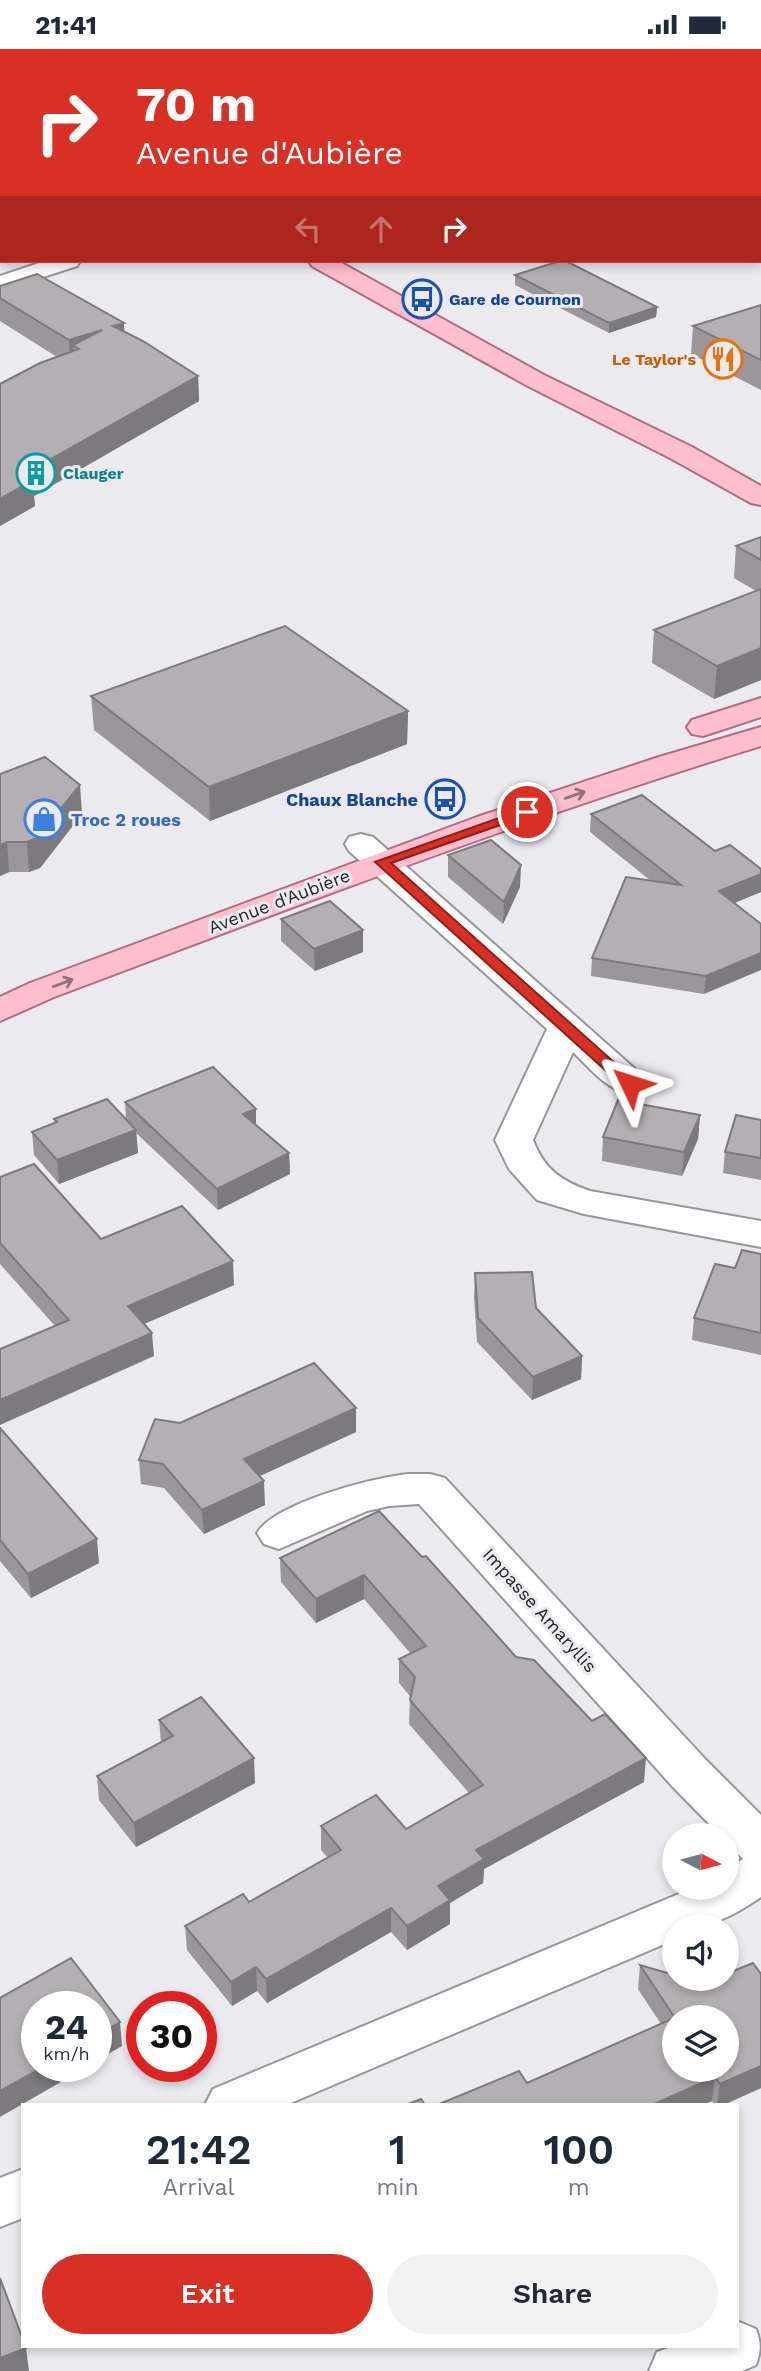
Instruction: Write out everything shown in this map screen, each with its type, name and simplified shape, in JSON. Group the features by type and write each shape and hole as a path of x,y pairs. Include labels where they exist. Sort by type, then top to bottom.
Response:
{"main road":[{"path":"325,263 535,380 682,453 761,497"},
{"name":"Avenue d'Aubière","path":"0,981 372,853 761,707"},
{"name":"Avenue d'Aubière","path":"0,1010 372,853 761,736"}],"street":[{"path":"0,285 62,263"},
{"path":"372,853 630,1084"},
{"path":"566,1027 514,1140 522,1161 551,1191 584,1202 761,1234"},
{"name":"Impasse Amaryllis","path":"279,1533 367,1493 405,1487 430,1489 689,1773 761,1846"},
{"path":"236,2103 723,1897 761,1872"},
{"path":"0,2203 21,2194"},
{"path":"739,2345 761,2336"},
{"path":"677,2371 731,2348"}],"building":[{"path":"554,263 570,263 657,307 609,323 515,275"},
{"path":"37,274 124,323 113,326 143,341 198,376 21,476 33,480 0,499 0,384 40,363 79,349 73,345 102,330 69,340 0,298 0,286"},
{"path":"761,305 761,360 693,326"},
{"path":"761,537 761,560 736,546"},
{"path":"761,589 761,648 717,666 654,630"},
{"path":"285,626 408,711 209,787 91,696"},
{"path":"45,757 80,785 37,838 0,845 0,774"},
{"path":"642,795 715,851 730,845 761,869 761,874 719,891 761,924 761,953 706,976 592,958 626,877 681,885 591,814"},
{"path":"491,840 521,865 504,902 448,855"},
{"path":"330,901 363,930 314,949 281,919"},
{"path":"213,1067 256,1109 243,1114 289,1153 217,1189 125,1102"},
{"path":"107,1099 136,1130 57,1160 32,1132 57,1122 54,1119"},
{"path":"618,1100 700,1115 684,1152 603,1137"},
{"path":"736,1115 761,1120 761,1158 725,1152"},
{"path":"34,1164 101,1239 182,1206 233,1261 128,1306 152,1333 0,1400 0,1349 69,1320 0,1243 0,1177"},
{"path":"742,1250 761,1254 761,1333 694,1318 715,1264 735,1268"},
{"path":"532,1272 536,1308 582,1356 533,1377 478,1318 475,1273"},
{"path":"314,1363 356,1408 244,1459 264,1481 202,1510 163,1464 139,1460 155,1419 180,1423"},
{"path":"0,1428 97,1539 28,1574 0,1540"},
{"path":"379,1511 422,1557 426,1556 516,1657 534,1660 592,1721 605,1714 646,1758 476,1850 484,1859 438,1886 450,1900 407,1926 391,1908 266,1979 256,1967 231,1982 185,1926 243,1894 249,1902 341,1850 321,1826 376,1795 406,1829 483,1785 410,1700 415,1677 399,1659 426,1646 364,1575 316,1599 280,1558"},
{"path":"201,1697 254,1758 134,1823 97,1776 173,1736 159,1720"},
{"path":"71,1958 96,1991 21,1991 21,2079 0,2091 0,1998"},
{"path":"753,1963 761,1974 761,2066 739,2076 739,2005 666,2005 640,1965 662,1971 662,1991 739,1991 739,1969"},
{"path":"112,2012 120,2022 112,2027"},
{"path":"662,2023 662,2082 704,2082 656,2103 442,2103 519,2071 527,2083"},
{"path":"0,2278 21,2335 21,2348 26,2348 0,2358"}],"place":[{"name":"Gare de Cournon","path":"422,299"},
{"name":"Le Taylor's","path":"723,359"},
{"name":"Clauger","path":"36,473"},
{"name":"Chaux Blanche","path":"445,799"},
{"name":"Troc 2 roues","path":"44,819"}],"route":[{"path":"527,812 382,862 630,1084"}]}
